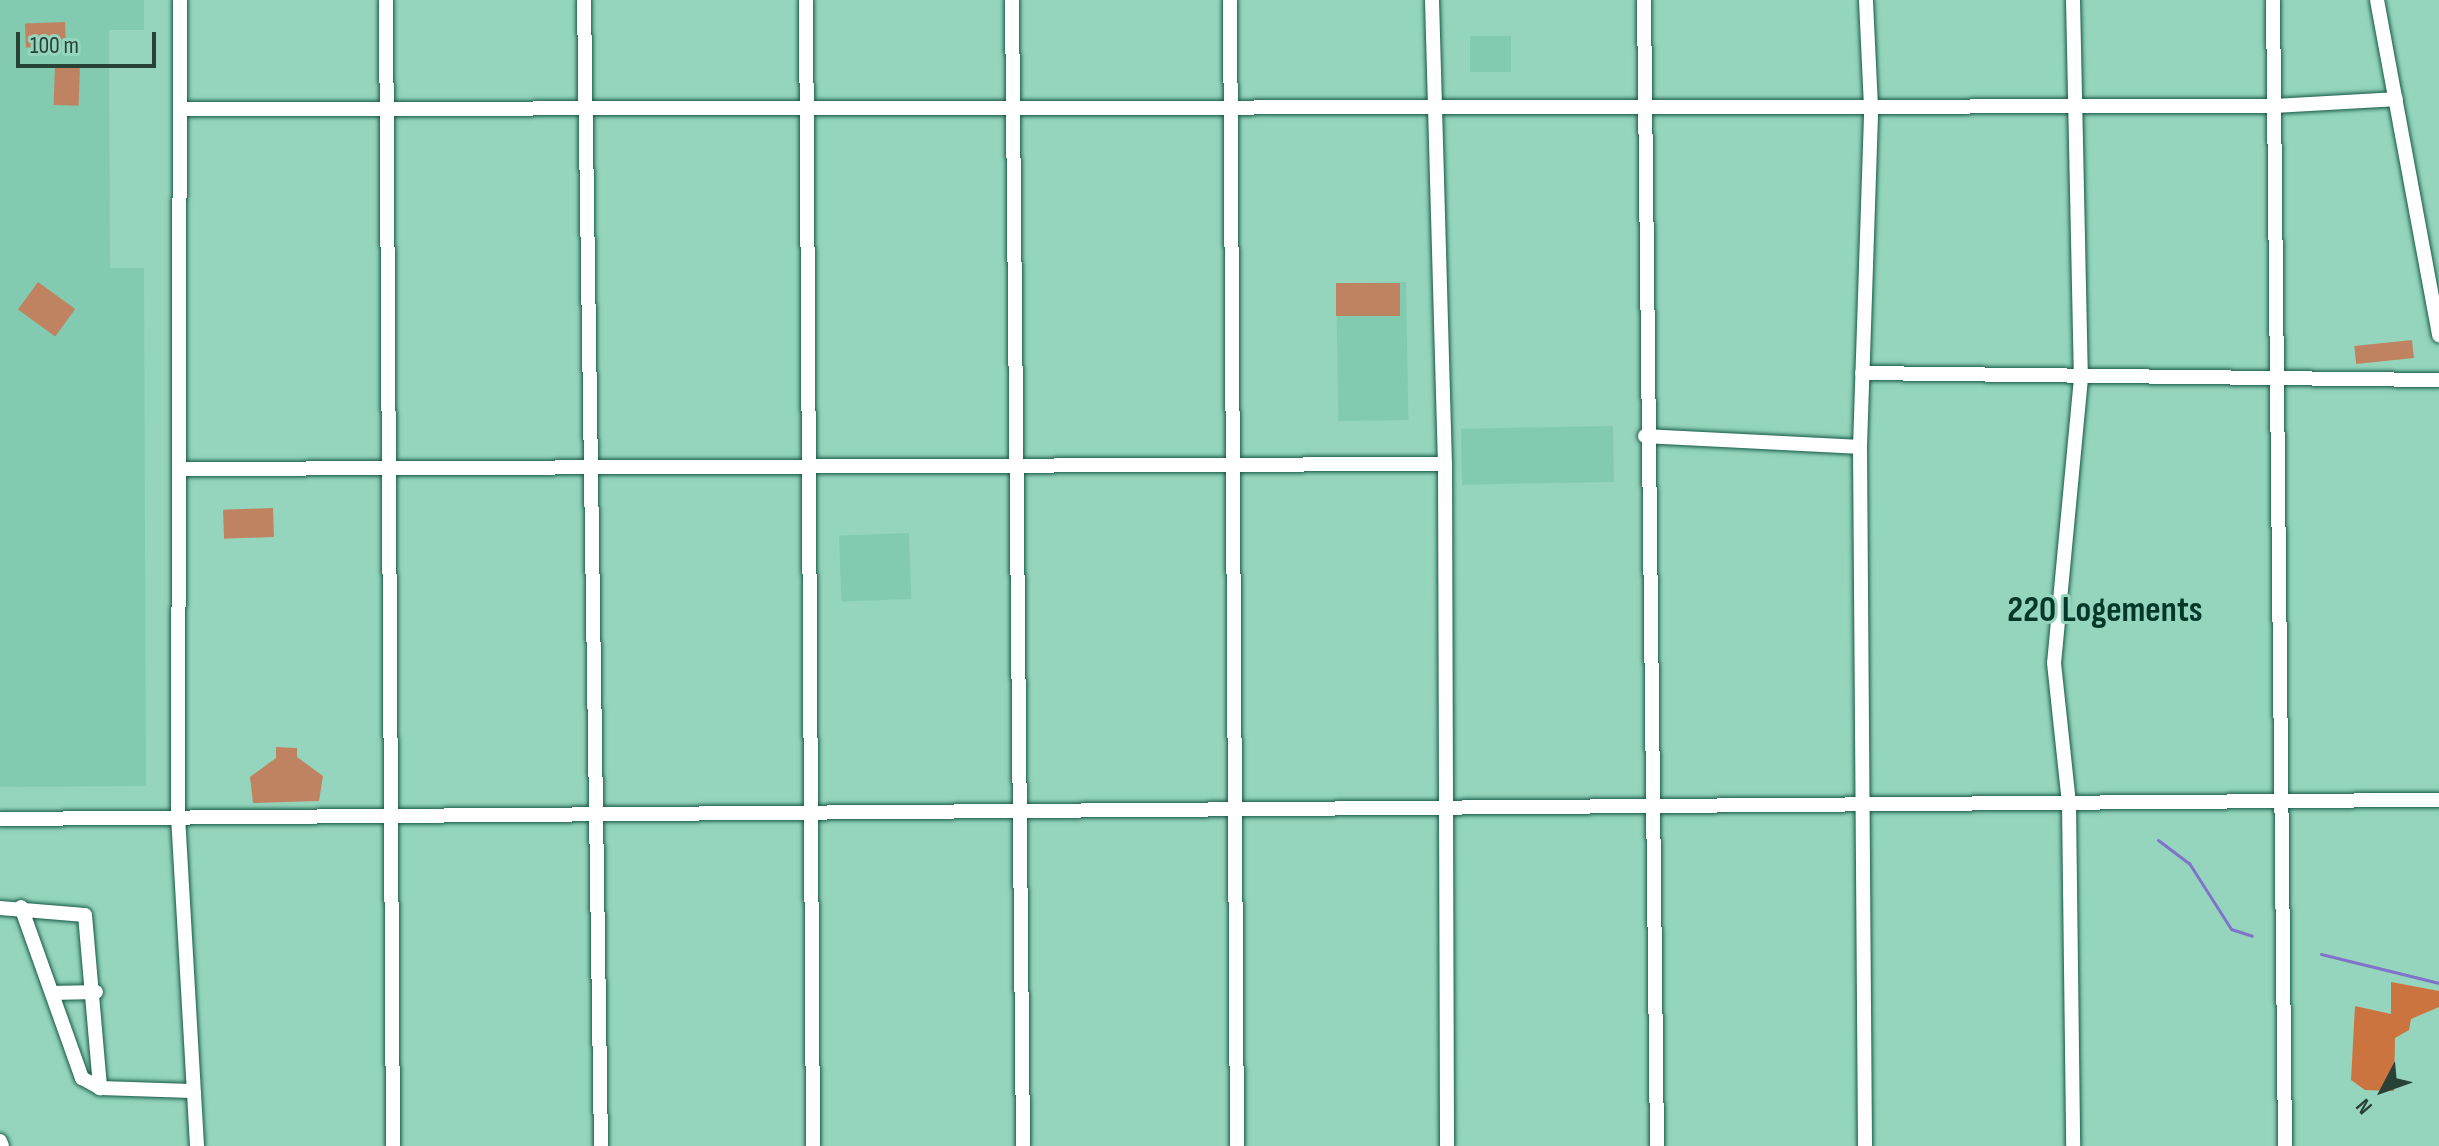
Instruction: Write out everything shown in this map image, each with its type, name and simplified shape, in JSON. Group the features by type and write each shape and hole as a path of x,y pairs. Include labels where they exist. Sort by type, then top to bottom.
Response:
{"street":[{"path":"180,0 185,109 184,469 178,816 197,1146"},
{"path":"386,0 390,113 389,813 393,1146"},
{"path":"584,0 601,1146"},
{"path":"806,0 813,1146"},
{"path":"1012,0 1010,111 1023,1146"},
{"path":"1230,0 1228,110 1237,1146"},
{"path":"1432,0 1432,109 1445,464 1443,805 1447,1146"},
{"path":"1644,0 1648,807 1657,1146"},
{"path":"1865,1146 1860,447 1871,107 1866,0"},
{"path":"2073,0 2079,106 2081,378 2054,663 2069,803 2073,1146"},
{"path":"2273,0 2279,804 2285,1146"},
{"path":"2377,0 2439,335"},
{"path":"185,109 390,113 2272,106 2396,99"},
{"path":"1862,373 2439,380"},
{"path":"1645,436 1860,447"},
{"path":"184,469 1445,464"},
{"path":"0,819 1234,806 1648,807 1861,802 2279,804 2439,800"},
{"path":"21,907 82,1078 100,1088 192,1091"},
{"path":"0,908 21,907 85,915 96,992 100,1088"},
{"path":"52,993 96,992"}],"shaded area":[{"path":"0,0 144,0 144,30 109,30 110,268 144,268 146,786 0,787"},
{"path":"65,22 66,46 26,47 25,23"},
{"path":"1470,36 1511,36 1511,72 1470,72"},
{"path":"55,65 80,66 79,106 54,105"},
{"path":"38,282 75,309 55,337 18,310"},
{"path":"1406,282 1408,420 1338,421 1336,283"},
{"path":"1336,283 1400,283 1400,316 1336,316"},
{"path":"2412,340 2414,358 2356,364 2354,346"},
{"path":"1613,426 1614,482 1462,485 1461,429"},
{"path":"273,508 274,537 224,539 223,510"},
{"path":"909,533 911,599 841,601 839,535"},
{"path":"276,747 297,748 297,757 323,776 319,801 253,803 250,777 276,758"},
{"path":"2391,982 2439,991 2439,1007 2411,1019 2409,1030 2395,1038 2394,1091 2365,1090 2351,1080 2355,1006 2391,1014"}],"waterway":[{"path":"2158,840 2189,863 2231,929 2252,936"},
{"path":"2321,954 2439,983"}],"district":[{"name":"220 Logements","path":"2105,611"}]}
